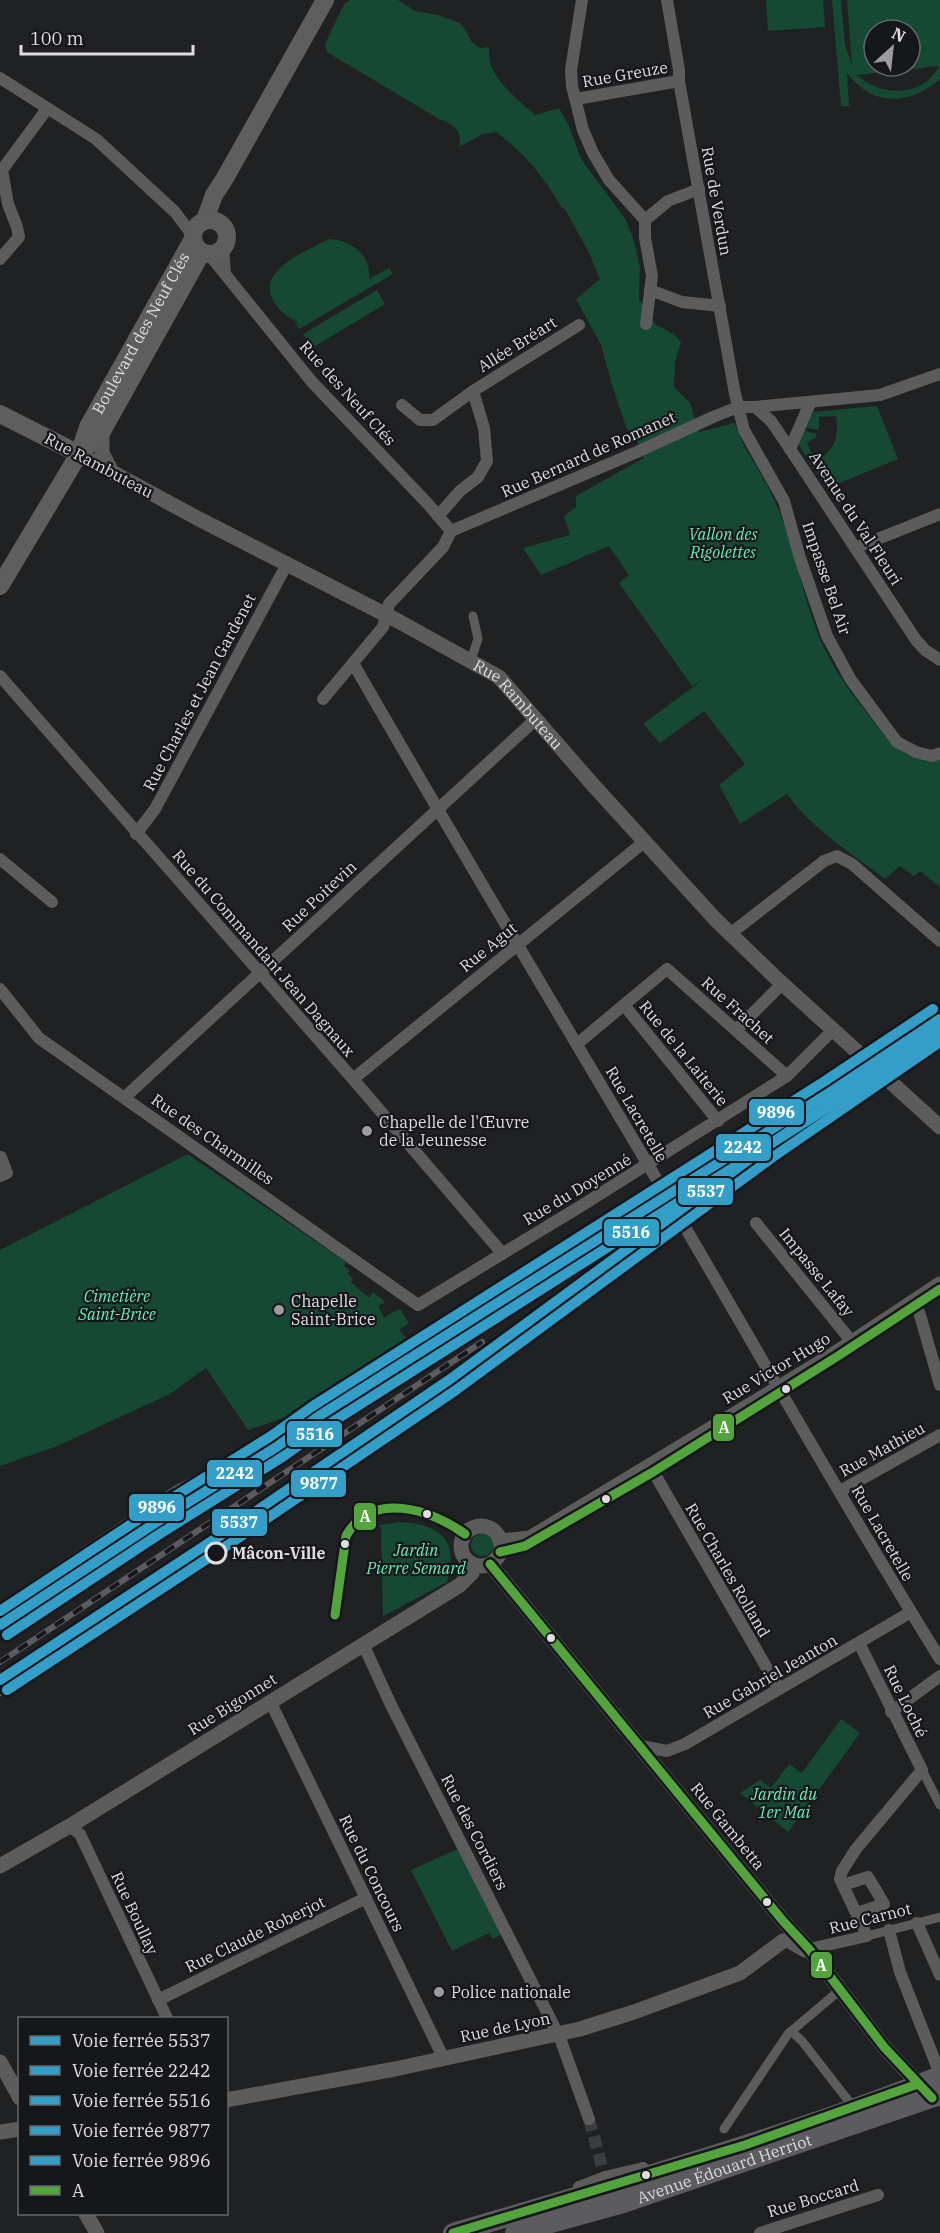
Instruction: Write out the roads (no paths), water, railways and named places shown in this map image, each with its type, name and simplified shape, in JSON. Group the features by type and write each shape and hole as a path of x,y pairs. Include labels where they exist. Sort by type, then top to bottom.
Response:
{"main road":[{"name":"Boulevard des Neuf Clés","path":"0,586 191,269 206,240 225,178 325,0"},
{"name":"Boulevard des Neuf Clés","path":"49,439 95,429 206,240"},
{"name":"Rue Rambuteau","path":"0,414 79,454"},
{"path":"935,2097 940,2075"},
{"name":"Avenue Édouard Herriot","path":"453,2233 688,2164 855,2109 935,2097"},
{"name":"Avenue Édouard Herriot","path":"515,2233 623,2203 935,2097"}],"street":[{"path":"582,0 571,70 576,99 583,130 593,153 609,180 645,220 645,238 652,276 646,324"},
{"name":"Rue de Verdun","path":"667,0 679,81 738,407"},
{"path":"0,78 96,139 206,240"},
{"name":"Rue Greuze","path":"576,99 679,81"},
{"path":"0,259 19,237 8,204 1,171 47,109"},
{"path":"645,220 668,201 699,189"},
{"name":"Rue des Neuf Clés","path":"206,240 225,274 312,382 451,531"},
{"path":"650,291 682,302 720,306"},
{"name":"Allée Bréart","path":"402,405 420,420 433,420 473,391 579,325"},
{"path":"738,407 810,403 880,395 940,374"},
{"name":"Allée Bréart","path":"438,516 460,491 478,477 487,461 484,428 473,391"},
{"path":"790,449 810,403"},
{"name":"Rue Bernard de Romanet","path":"451,531 738,407"},
{"name":"Impasse Bel Air","path":"738,407 745,433 784,501 800,558 827,636 851,680 897,742 916,752 932,756 940,753"},
{"name":"Avenue du Val Fleuri","path":"755,407 771,421 916,640 940,660"},
{"name":"Boulevard des Neuf Clés","path":"95,429 102,453 112,472"},
{"name":"Rue Rambuteau","path":"79,454 499,677 644,842 730,934 940,1127"},
{"path":"855,548 940,514"},
{"path":"323,699 383,627 389,604 443,547 451,531"},
{"name":"Rue Charles et Jean Gardenet","path":"136,834 155,809 287,564"},
{"path":"473,616 478,639 473,654"},
{"name":"Rue Lacretelle","path":"353,663 778,1388 940,1659"},
{"name":"Rue du Commandant Jean Dagnaux","path":"0,676 136,834 260,972 502,1253"},
{"name":"Rue Poitevin","path":"125,1097 536,719"},
{"name":"Rue Agut","path":"353,1079 644,842"},
{"path":"730,934 824,861 837,856 846,859 940,940"},
{"path":"0,859 52,902"},
{"name":"Rue Frachet","path":"624,1005 667,969 787,1076"},
{"path":"736,1030 782,984"},
{"name":"Rue des Charmilles","path":"0,989 39,1038 418,1305"},
{"path":"577,1044 624,1005"},
{"name":"Rue de la Laiterie","path":"624,1005 718,1121"},
{"name":"Rue du Doyenné","path":"418,1305 648,1165 787,1076 833,1030"},
{"path":"0,1176 7,1173 1,1157"},
{"name":"Impasse Lafay","path":"756,1223 852,1342"},
{"name":"Rue Victor Hugo","path":"500,1541 530,1538 778,1388 940,1284"},
{"path":"914,1302 920,1315 940,1385"},
{"name":"Rue Mathieu","path":"840,1491 940,1435"},
{"name":"Rue Charles Rolland","path":"650,1466 779,1689"},
{"path":"477,1526 492,1529 500,1541 500,1552 490,1564 473,1565 465,1559 461,1549 462,1538 470,1529 477,1526"},
{"name":"Rue Gambetta","path":"490,1564 783,1921 811,1952 884,2047 935,2097"},
{"name":"Rue Bigonnet","path":"0,1866 69,1826 460,1585 472,1574 473,1565"},
{"name":"Rue Gabriel Jeanton","path":"641,1746 667,1751 685,1744 911,1612"},
{"name":"Rue des Cordiers","path":"363,1644 559,2034 587,2114"},
{"name":"Rue Loché","path":"859,1644 940,1805"},
{"path":"892,1711 940,1676"},
{"name":"Rue du Concours","path":"270,1701 444,2059"},
{"path":"867,1936 840,1879 842,1871 856,1849 922,1770"},
{"name":"Rue Boullay","path":"69,1826 80,1834 166,2017"},
{"path":"843,1885 868,1877 884,1904 857,1913"},
{"name":"Rue Claude Roberjot","path":"158,2000 366,1898"},
{"name":"Rue Carnot","path":"811,1952 940,1917"},
{"path":"776,1945 783,1921"},
{"path":"917,1923 940,1975"},
{"path":"889,1930 900,1972 940,2075"},
{"path":"776,1945 789,1940 811,1952"},
{"name":"Rue de Lyon","path":"228,2100 444,2059 559,2034 634,2012 740,1973 776,1945"},
{"path":"724,2129 788,2034 840,1990"},
{"path":"788,2034 809,2050 855,2109"},
{"path":"0,2062 18,2094"},
{"path":"0,2132 18,2129"},
{"path":"562,2201 572,2190 604,2174 665,2163 688,2164"},
{"name":"Rue Boccard","path":"760,2233 878,2195"},
{"path":"87,2215 97,2233"}],"tunnel":[{"path":"589,2119 603,2170"}],"railway":[{"path":"0,1662 482,1342"},
{"path":"0,1606 175,1489 319,1416"},
{"path":"0,1693 56,1656"}],"rail line":[{"name":"9896","path":"0,1611 145,1515 271,1436 313,1406 825,1081 933,1009"},
{"name":"2242","path":"0,1625 278,1446 319,1416 832,1091 940,1019"},
{"name":"5537","path":"0,1680 218,1537 449,1380 766,1147 940,1027"},
{"name":"5516","path":"7,1635 158,1535 284,1456 326,1426 838,1101 940,1033"},
{"name":"9877","path":"7,1690 225,1547 456,1390 773,1157 940,1042"}],"place":[{"name":"Chapelle de l'Œuvre de la Jeunesse","path":"367,1131"},
{"name":"Chapelle Saint-Brice","path":"279,1310"},
{"name":"Mâcon-Ville","path":"216,1553"},
{"name":"Police nationale","path":"439,1992"}],"park label":[{"name":"Vallon des Rigolettes","path":"723,543"},
{"name":"Cimetière Saint-Brice","path":"117,1305"},
{"name":"Jardin Pierre Semard","path":"416,1559"},
{"name":"Jardin du 1er Mai","path":"784,1803"}]}
